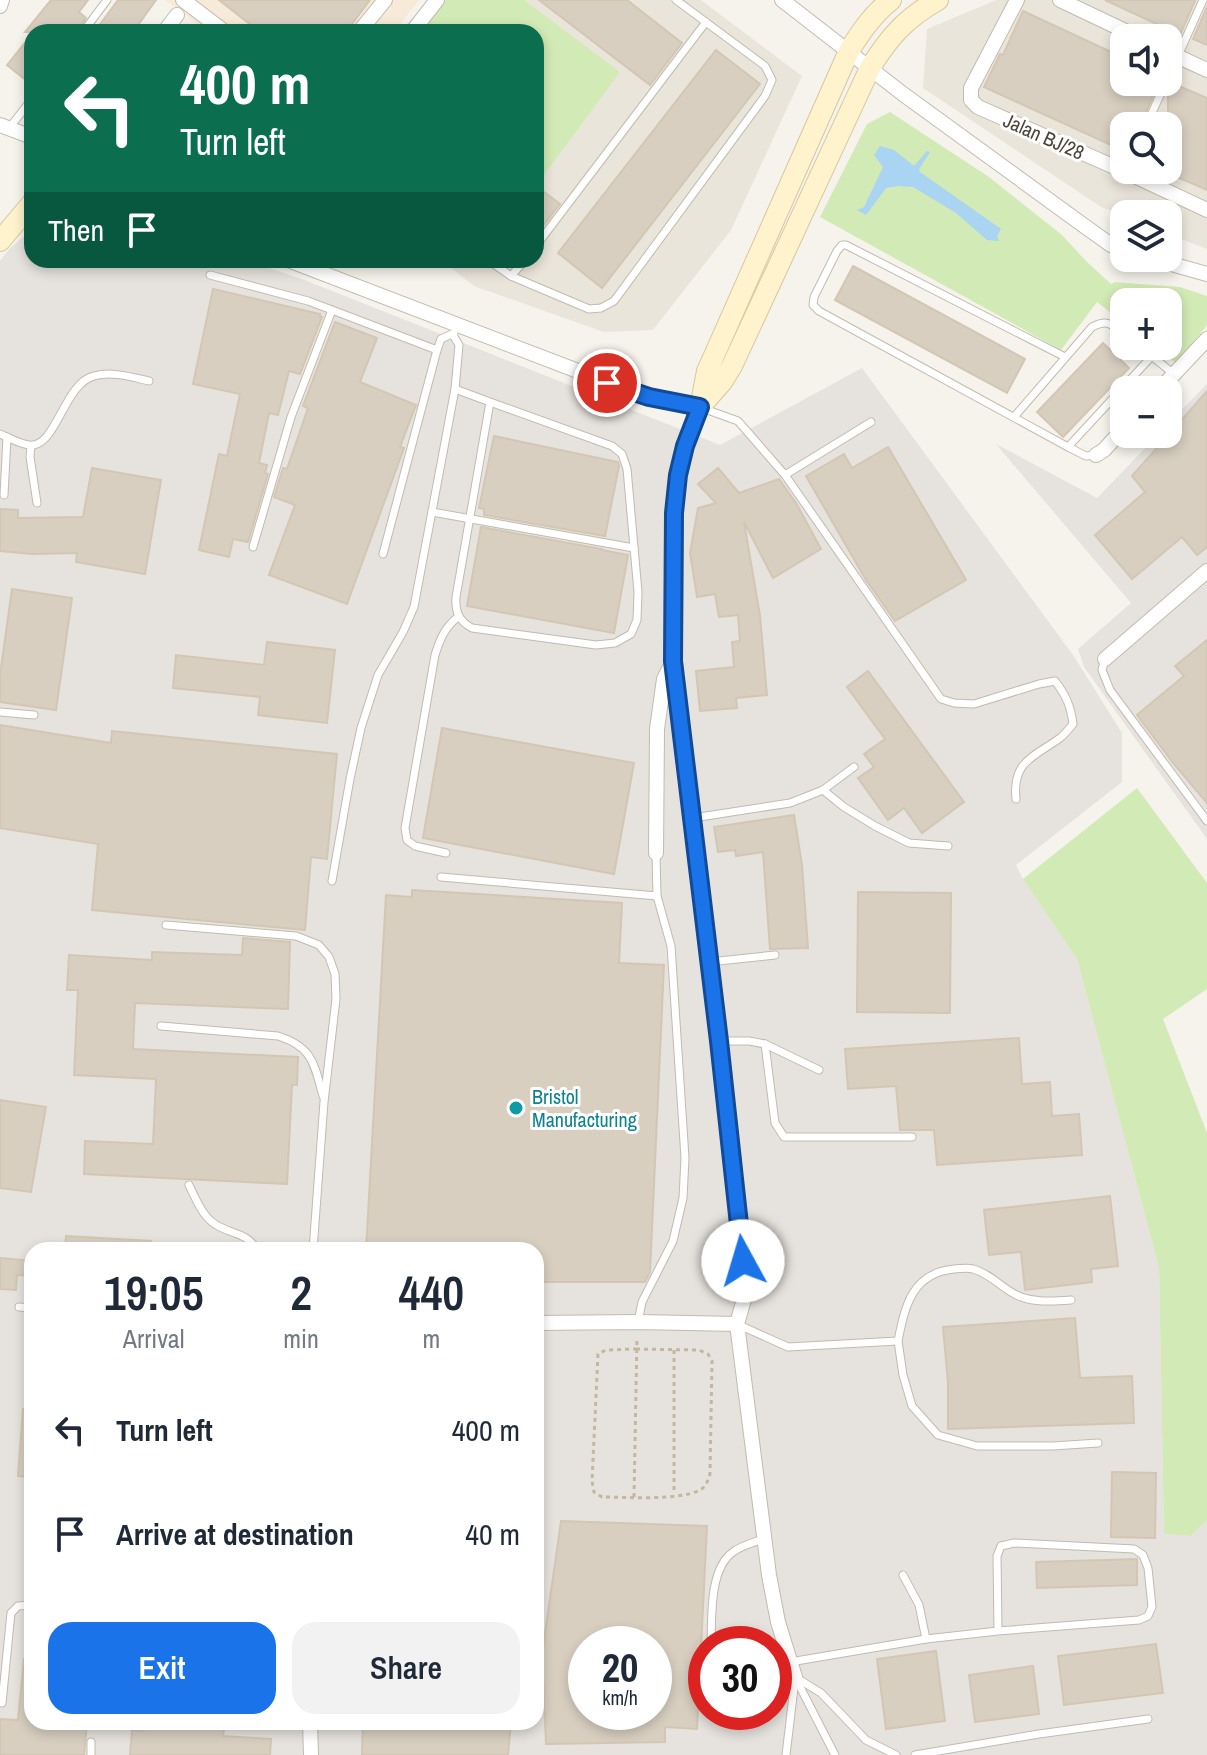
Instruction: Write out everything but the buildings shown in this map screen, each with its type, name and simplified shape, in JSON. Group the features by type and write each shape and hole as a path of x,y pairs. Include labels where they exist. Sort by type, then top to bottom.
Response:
{"street":[{"path":"183,0 214,24"},
{"path":"366,24 385,0"},
{"path":"782,0 1110,244"},
{"path":"779,1626 737,1324 746,1292 673,661 674,513 678,475 700,407 707,371 849,51 864,26 891,0"},
{"path":"700,407 732,366 870,68 886,42 908,19 938,0"},
{"name":"Jalan BJ/28","path":"1017,0 971,88 971,100 978,107 1110,164"},
{"path":"1060,0 1111,24"},
{"path":"418,24 435,1"},
{"path":"170,24 177,15"},
{"path":"1182,58 1207,70"},
{"path":"4,127 24,134"},
{"name":"Jalan BJ/28","path":"1153,184 1207,210"},
{"path":"0,241 24,212"},
{"path":"1182,267 1207,274"},
{"path":"307,268 454,330 630,391 700,407"},
{"path":"1174,374 1207,339"},
{"path":"1096,455 1110,443"},
{"path":"1105,659 1207,571"},
{"path":"656,853 657,729 664,679 673,661"},
{"path":"544,1323 737,1324"},
{"path":"792,1668 795,1677"},
{"path":"310,1730 311,1755"}],"lane":[{"path":"89,24 107,0"},
{"path":"500,268 511,276 589,309 601,308 614,301 765,96 772,80 765,66 676,0"},
{"path":"1182,38 1203,0"},
{"path":"544,235 706,22"},
{"path":"4,127 24,107"},
{"path":"1065,357 846,245 837,251 814,297 813,305 819,311 1068,447 1086,456 1096,455"},
{"path":"511,276 518,268"},
{"path":"210,275 308,301 437,350"},
{"path":"253,547 291,417 332,310"},
{"path":"1014,417 1092,327 1110,323"},
{"path":"332,881 361,728 378,675 414,607 455,389 459,345 454,330 441,339 437,350 383,554"},
{"path":"1068,447 1148,360"},
{"path":"1157,360 1174,374"},
{"path":"4,495 3,436 31,446 40,444 78,384 91,376 110,373 149,381"},
{"path":"455,389 612,446 622,454 627,469 638,592 637,620 631,634 615,643 596,645 472,628 458,617 456,597 490,402"},
{"path":"700,407 738,421 785,475 941,699 974,704 1055,681 1064,692 1071,707 1073,724 1062,737 1023,765 1017,775 1016,799"},
{"path":"785,475 871,422"},
{"path":"31,446 37,503"},
{"path":"432,512 634,548"},
{"path":"446,853 415,846 407,840 405,828 435,655 441,637 458,617"},
{"path":"1105,659 1102,670 1110,690 1207,821"},
{"path":"0,712 34,715"},
{"path":"693,818 790,803 823,790 854,767"},
{"path":"823,790 844,807 909,843 948,846"},
{"path":"638,1322 642,1302 673,1241 683,1198 685,1158 671,946 657,896 656,853"},
{"path":"441,877 657,896"},
{"path":"166,925 296,936 319,945 329,957 335,974 336,999 324,1102 314,1242"},
{"path":"709,962 775,955"},
{"path":"161,1026 278,1036 295,1041 307,1052 316,1070 324,1102"},
{"path":"719,1041 765,1044 819,1070"},
{"path":"765,1044 775,1123 784,1137 912,1137"},
{"path":"189,1185 205,1216 218,1226 243,1235 250,1242"},
{"path":"1071,1300 1040,1302 1017,1296 994,1278 971,1268 946,1270 921,1281 904,1307 898,1341 903,1375 912,1406 938,1435 977,1446 1098,1443"},
{"path":"19,1307 24,1307"},
{"path":"737,1324 788,1347 898,1341"},
{"path":"712,1626 718,1572 731,1553 765,1539"},
{"path":"792,1662 926,1639 1139,1620 1148,1616 1152,1607 1148,1568 1143,1555 1134,1549 1014,1543 1001,1546 997,1556 998,1631"},
{"path":"903,1575 919,1605 926,1639"},
{"path":"2,1703 11,1613 18,1606 24,1606"},
{"path":"786,1755 795,1677"},
{"path":"795,1677 835,1755"},
{"path":"795,1677 821,1693 866,1740 896,1755"},
{"path":"915,1755 1148,1719"},
{"path":"91,1742 91,1755"}],"path":[{"path":"634,1497 636,1349"},
{"path":"606,1350 674,1350 699,1350 708,1354 712,1361 710,1474 707,1483 701,1490 674,1496 602,1497 594,1492 592,1481 598,1354 606,1350"},
{"path":"674,1350 674,1496"}],"shaded area":[{"path":"165,0 419,0 400,24 197,24"},
{"path":"454,0 701,0 802,76 731,230 653,330 604,332 474,286 451,268 544,268 544,24 435,24"},
{"path":"996,0 1207,0 1207,249 1182,239 1182,200 1110,200 1110,211 1101,207 923,88 927,29"},
{"path":"24,236 24,268 269,268 720,445 862,368 1073,655 1122,733 1122,782 1016,865 1077,959 1159,1268 1164,1534 1191,1536 1207,1520 1207,1755 0,1755 0,261"},
{"path":"1207,384 1207,839 1084,667 1078,649 1131,603 996,444 1097,498 1145,448 1182,448 1182,410"}],"green space":[{"path":"443,0 524,0 620,72 544,175 544,24 424,24"},
{"path":"890,112 989,177 1062,235 1111,284 1180,287 1207,296 1207,325 1182,356 1182,288 1110,288 1110,312 1097,302 1061,350 820,217 867,124"},
{"path":"1137,788 1207,883 1207,989 1163,1019 1207,1133 1207,1520 1191,1536 1164,1534 1159,1268 1077,959 1023,879"}],"water":[{"path":"880,146 894,150 914,166 927,151 930,152 920,172 1001,229 997,236 999,241 987,240 956,213 913,187 886,188 866,215 857,210 864,207 883,167 874,155"}],"place":[{"name":"Bristol Manufacturing","path":"516,1108"}],"route":[{"path":"607,383 649,397 700,407 678,475 674,513 673,661 743,1261"}]}
